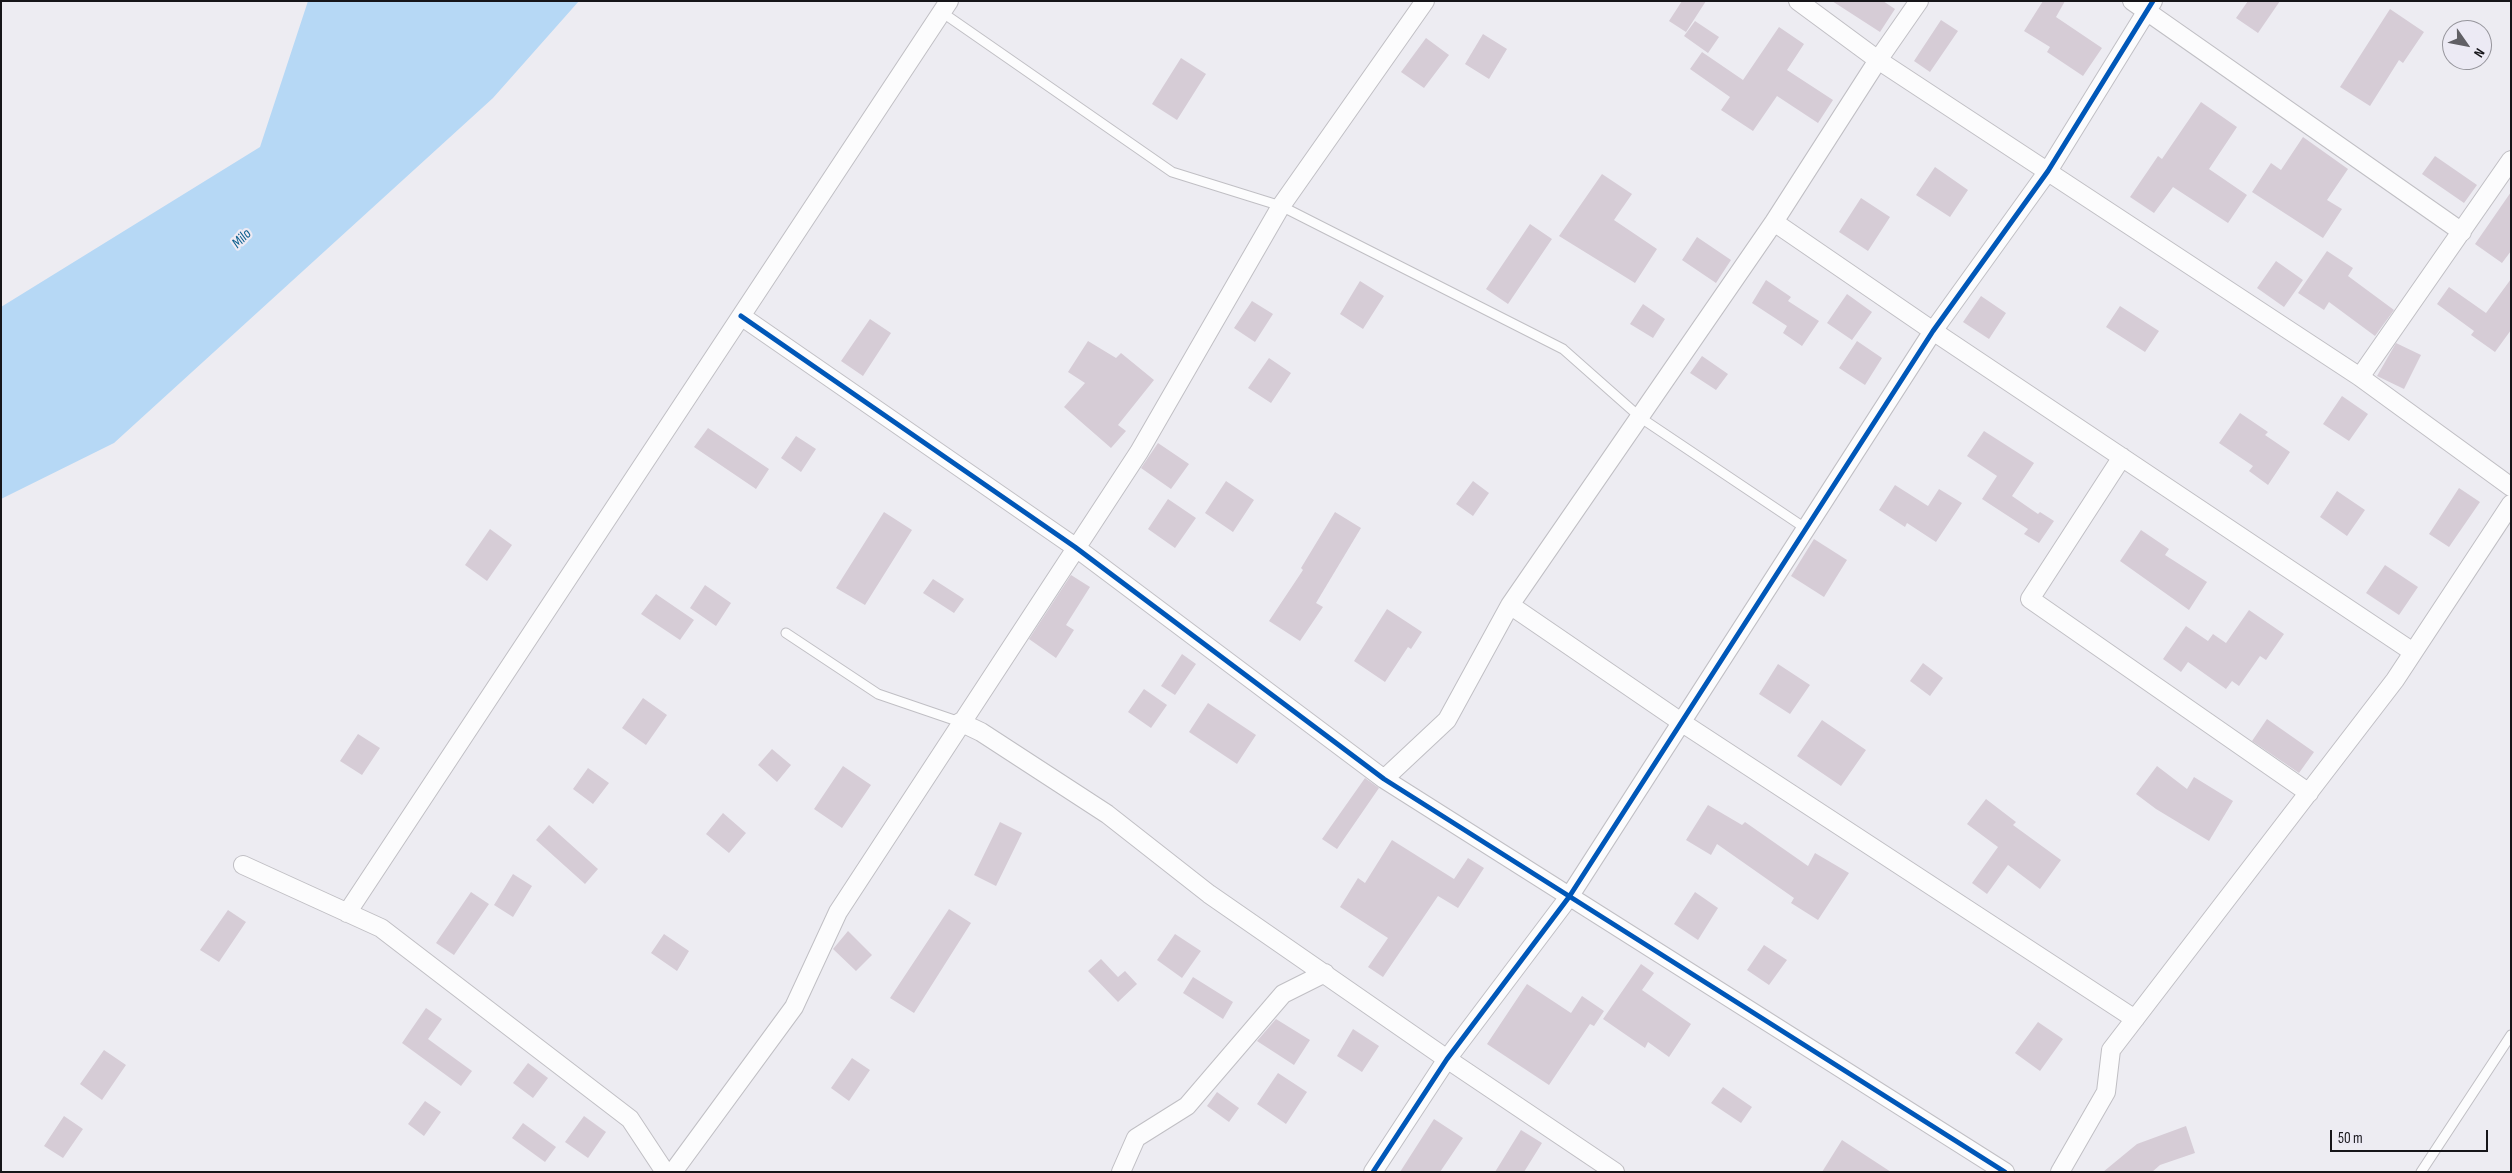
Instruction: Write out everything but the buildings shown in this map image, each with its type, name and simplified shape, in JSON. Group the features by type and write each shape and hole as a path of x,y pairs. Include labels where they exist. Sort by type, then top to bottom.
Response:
{"street":[{"path":"673,1172 794,1007 838,912 960,722 1139,452 1281,206 1425,1"},
{"path":"1798,1 1878,60 2360,377 2511,487"},
{"path":"1384,779 1447,720 1510,605 1641,418 1774,222 1878,60 1919,1"},
{"path":"2132,1 2150,6 2462,232"},
{"path":"1373,1172 1447,1059 1568,897 1933,331 2048,171 2150,6"},
{"path":"347,913 946,7"},
{"path":"2360,377 2511,160"},
{"path":"1774,222 1933,331 2413,652"},
{"path":"741,316 1075,547 1384,779 2005,1172"},
{"path":"2122,457 2030,600 2309,794"},
{"path":"2060,1172 2106,1092 2111,1050 2309,794 2413,652 2511,504"},
{"path":"1510,605 1681,722 2135,1019"},
{"path":"960,722 981,732 1108,814 1209,894 1447,1059 1615,1172"},
{"path":"243,865 381,928 630,1119 665,1172"},
{"path":"1121,1172 1136,1138 1187,1106 1283,994 1324,973"}],"lane":[{"path":"946,7 1172,172 1281,206 1563,349 1641,418 1805,528"},
{"path":"786,633 878,694 960,722"},
{"path":"2421,1172 2511,1035"}],"water":[{"name":"Milo","path":"308,1 579,1 493,98 114,443 1,499 1,307 260,147"}],"cycle path":[{"path":"1373,1172 1447,1059 1569,897 1933,331 2048,171 2153,1"},
{"path":"741,316 1075,547 1384,779 2005,1172"}]}
